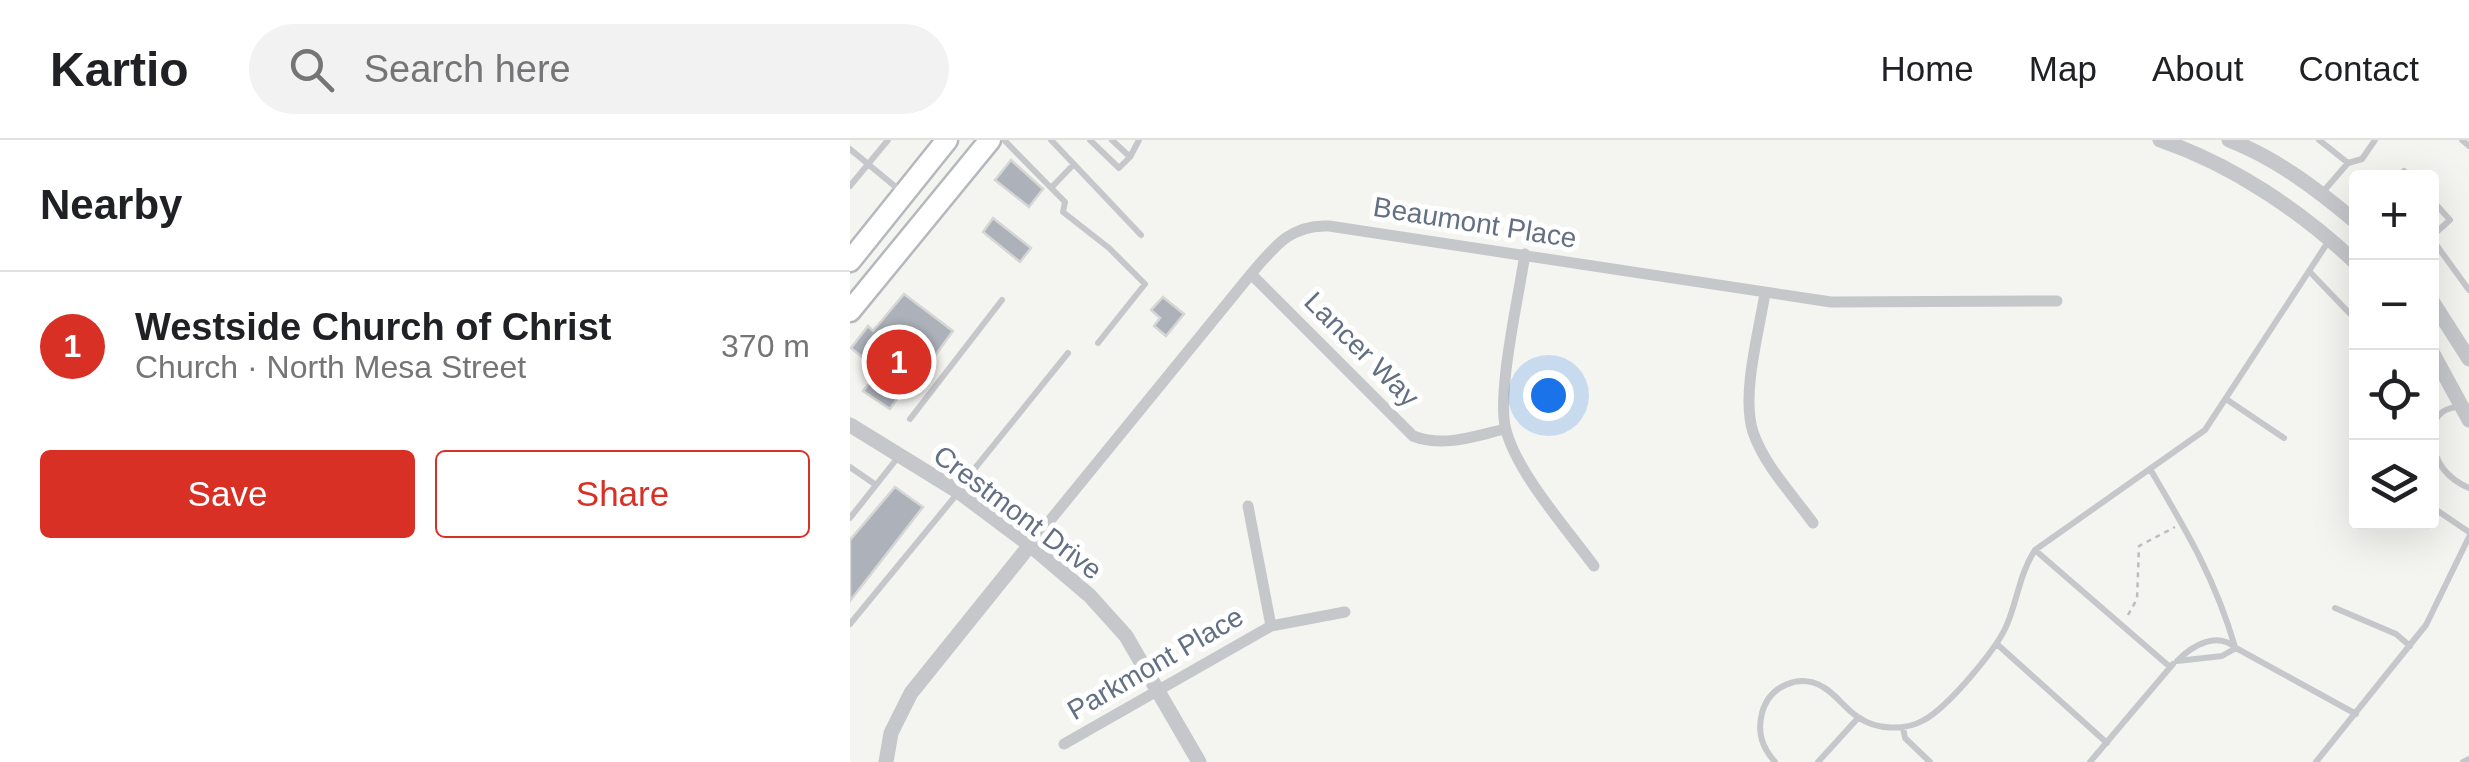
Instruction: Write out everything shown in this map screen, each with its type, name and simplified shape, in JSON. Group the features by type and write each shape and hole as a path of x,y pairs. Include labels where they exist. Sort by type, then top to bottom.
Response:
{"main road":[{"path":"850,261 946,140"},
{"path":"850,311 990,140"}],"street":[{"path":"2160,140 2244,179 2330,238 2353,260"},
{"path":"2229,140 2260,146 2349,216"},
{"path":"2244,179 2260,146"},
{"name":"Beaumont Place","path":"1030,545 1251,274 1288,234 1315,225 1832,302 2056,301"},
{"path":"1525,254 1503,400 1505,429 1519,462 1594,566"},
{"name":"Lancer Way","path":"1251,274 1413,436 1432,443 1450,442 1505,429"},
{"path":"1764,293 1750,389 1752,428 1764,456 1813,523"},
{"path":"2439,312 2469,359"},
{"path":"2439,364 2467,410"},
{"name":"Crestmont Drive","path":"850,424 958,492 1030,545 1107,612 1158,689 1199,762"},
{"name":"Parkmont Place","path":"1248,506 1272,626"},
{"path":"886,762 891,733 912,693 1030,545"},
{"name":"Parkmont Place","path":"1064,744 1272,626 1344,612"}],"lane":[{"path":"850,186 888,140"},
{"path":"1004,140 1066,202 1063,212 1109,248 1145,284 1098,343"},
{"path":"1051,140 1140,235"},
{"path":"1090,140 1119,168 1139,140"},
{"path":"1112,140 1130,157"},
{"path":"2319,140 2348,163"},
{"path":"2321,194 2348,163 2362,158 2374,140"},
{"path":"2462,140 2469,146"},
{"path":"850,149 904,194"},
{"path":"1052,188 1073,166"},
{"path":"2439,208 2450,220 2439,231"},
{"path":"1776,762 1765,750 1760,730 1764,706 1778,688 1796,682 1824,688 1858,718 1880,725 1903,728 1934,714 1998,645 2010,620 2024,567 2035,550 2205,430 2330,238"},
{"path":"2439,248 2469,290"},
{"path":"2309,271 2349,313"},
{"path":"910,419 1002,300"},
{"path":"850,624 1068,352"},
{"path":"2226,399 2284,438"},
{"path":"2439,414 2447,408 2467,410"},
{"path":"850,518 899,456"},
{"path":"2439,464 2456,482 2469,488"},
{"path":"850,468 876,485"},
{"path":"2150,469 2216,586 2236,648"},
{"path":"2316,762 2426,625 2469,535 2439,512"},
{"path":"2035,550 2170,667"},
{"path":"2335,608 2396,634 2410,646"},
{"path":"2090,762 2170,667 2187,651 2216,639 2226,640 2356,714"},
{"path":"1998,645 2107,743"},
{"path":"2178,661 2222,656 2236,648"},
{"path":"1818,762 1858,718"},
{"path":"1903,728 1906,738 1930,762"}],"path":[{"path":"2120,624 2137,598 2139,546 2183,524"}],"building":[{"path":"1011,160 1043,189 1029,207 995,180"},
{"path":"993,218 1031,248 1020,262 983,232"},
{"path":"904,294 953,331 904,398 899,396 890,409 863,391 879,371 851,348 868,326 873,331"},
{"path":"1163,297 1184,314 1166,336 1154,326 1160,318 1151,310"},
{"path":"895,487 923,507 850,601 850,540"}],"place":[{"name":"Westside Church of Christ","path":"899,362"}]}
